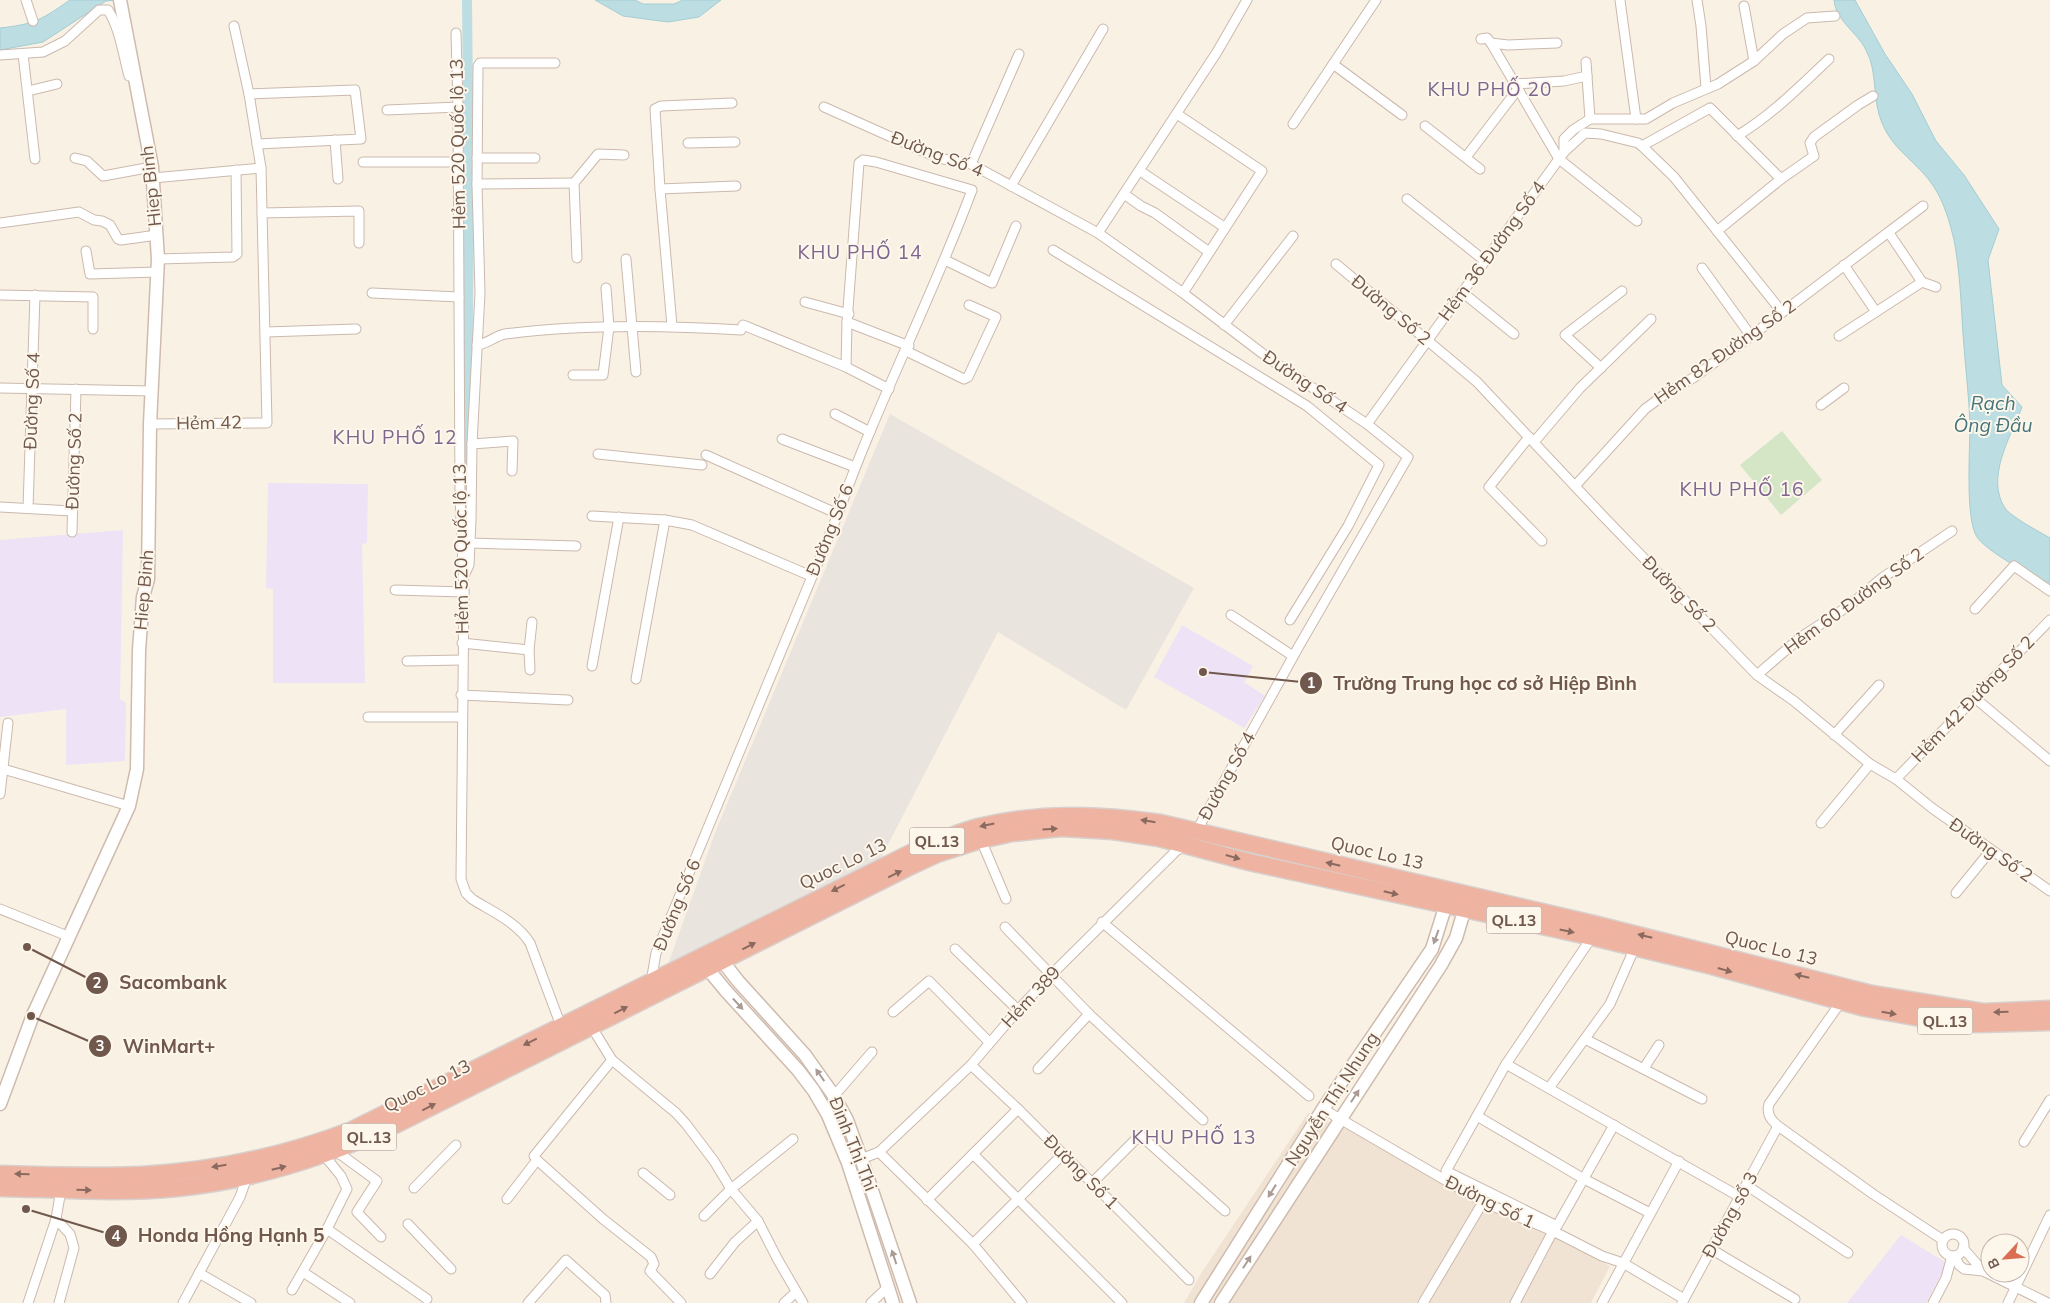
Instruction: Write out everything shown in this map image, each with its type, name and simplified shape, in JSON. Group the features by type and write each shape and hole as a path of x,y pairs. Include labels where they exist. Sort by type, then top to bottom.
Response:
{"highway":[{"name":"Quoc Lo 13","path":"0,1188 121,1191 178,1188 247,1176 330,1153 395,1125 591,1026 710,959 901,857 931,843 976,827 1016,819 1092,815 1161,823 1191,838"},
{"name":"Quoc Lo 13","path":"0,1174 103,1175 170,1173 263,1159 310,1146 352,1130 651,982 710,959 937,854 981,840 1037,829 1089,828 1159,838 1191,838 1448,898 1594,924 1845,996 1945,1022 1978,1024 2050,1022"},
{"name":"Quoc Lo 13","path":"1467,902 1592,937 1845,996 1982,1012 2050,1008"}],"street":[{"path":"26,0 33,21"},
{"name":"Hiep Binh","path":"0,1104 33,1015 129,806 137,770 139,650 143,597 148,579 150,424 158,265 152,173 120,0"},
{"path":"1098,234 1217,52 1247,0"},
{"path":"1293,124 1376,0"},
{"path":"1620,0 1636,119"},
{"path":"1697,0 1706,88"},
{"path":"1744,6 1754,61"},
{"path":"0,55 42,52 65,41 99,10 108,10 114,19 118,31 129,78 137,86"},
{"path":"1586,62 1590,119 1646,119 1706,88 1718,84 1754,61 1783,34 1807,18 1835,16"},
{"path":"234,26 249,94 261,168 266,332 356,329"},
{"path":"1011,186 1103,29"},
{"name":"Hẻm 520 Quốc lộ 13","path":"456,33 459,162 460,495 464,592 461,695 460,847 462,886 472,899 518,928 530,942 561,1026"},
{"path":"1481,39 1487,38 1491,43 1516,86 1562,156 1637,221"},
{"path":"1491,43 1508,45 1557,43"},
{"path":"23,54 35,159"},
{"path":"971,164 1019,54"},
{"path":"1738,136 1756,125 1778,107 1828,59"},
{"path":"463,579 468,565 470,543 472,444 480,293 477,184 478,66 480,63 555,63"},
{"path":"1333,64 1402,115"},
{"path":"1466,158 1516,86 1564,81 1587,76"},
{"path":"28,91 58,84"},
{"path":"249,94 354,90 361,138 257,144"},
{"path":"1717,231 1781,179 1814,156 1810,143 1814,137 1873,96"},
{"path":"672,326 655,110 657,107 732,103"},
{"name":"Đường Số 4","path":"824,106 938,158 971,164 1098,234 1182,292 1271,360 1367,424 1408,457 1191,838"},
{"path":"387,110 458,107"},
{"path":"1781,179 1710,108 1642,146 1674,177 1782,312"},
{"path":"1177,114 1262,171 1182,292"},
{"name":"Hẻm 36 Đường Số 4","path":"1562,156 1564,139 1573,130 1590,119"},
{"path":"1425,126 1480,168"},
{"name":"Hẻm 36 Đường Số 4","path":"1367,424 1562,156 1585,133 1601,134 1638,143 1642,146"},
{"path":"335,140 338,179"},
{"path":"688,143 735,142"},
{"path":"577,258 574,183 598,154 624,155"},
{"path":"75,158 87,161 102,176 261,168"},
{"path":"477,158 535,158"},
{"name":"Đường Số 6","path":"651,982 656,953 782,652 855,467 945,260 972,190 876,162 863,160 859,163 848,318"},
{"path":"363,162 459,162"},
{"path":"86,251 90,274 233,257 237,254 236,170"},
{"path":"1140,171 1224,227"},
{"path":"477,184 574,183"},
{"path":"660,189 736,186"},
{"path":"1124,194 1155,213 1209,252"},
{"path":"1407,198 1485,261"},
{"name":"Hẻm 82 Đường Số 2","path":"1575,486 1645,409 1668,392 1685,384 1751,336 1923,206"},
{"path":"262,213 359,211 359,243"},
{"path":"0,223 80,212 94,220 110,225 118,239 121,240 156,235"},
{"path":"945,260 992,283 1016,226"},
{"path":"1889,233 1922,282 1936,287"},
{"path":"1224,325 1293,236"},
{"path":"1054,250 1211,345 1307,406 1379,465 1348,526 1290,620"},
{"path":"626,259 634,326 636,372"},
{"name":"Đường Số 2","path":"1336,264 1477,382 1757,675 1794,701 1870,764 1896,779 1932,808 2050,891"},
{"path":"1844,265 1876,312"},
{"path":"1702,268 1751,336"},
{"path":"1839,336 1922,282"},
{"path":"573,375 603,375 609,327 606,288"},
{"path":"1601,368 1565,335 1622,291"},
{"path":"1462,292 1514,334"},
{"path":"372,293 459,297"},
{"path":"0,295 93,297 93,329"},
{"name":"Đường Số 4","path":"28,508 35,295"},
{"path":"805,302 848,318 964,379 968,377 996,317 969,305"},
{"path":"846,366 848,318"},
{"path":"1542,541 1489,487 1531,439 1580,388 1651,319"},
{"path":"477,345 486,344 502,335 609,327 742,327 846,366 889,389"},
{"name":"Hẻm 42","path":"150,424 267,423 266,332"},
{"path":"0,388 152,391"},
{"path":"1821,405 1844,388"},
{"name":"Đường Số 2","path":"72,532 76,389"},
{"path":"835,414 870,432"},
{"path":"782,439 855,467"},
{"path":"472,444 513,441 512,471"},
{"path":"598,454 702,465"},
{"path":"706,455 838,514"},
{"path":"0,507 72,511"},
{"path":"592,516 665,520 692,525 811,576"},
{"path":"592,666 619,517"},
{"path":"636,678 665,520"},
{"path":"1348,526 1362,538"},
{"name":"Hẻm 60 Đường Số 2","path":"1757,675 1801,637 1850,605 1882,578 1952,530"},
{"path":"470,543 576,546"},
{"path":"1975,609 2014,566 2050,591"},
{"path":"395,590 464,592"},
{"path":"1231,615 1293,656"},
{"name":"Hẻm 42 Đường Số 2","path":"1896,779 2050,620"},
{"path":"530,670 529,650 532,622"},
{"path":"462,643 529,650"},
{"path":"407,661 462,660"},
{"path":"1834,735 1879,685"},
{"path":"461,695 568,700"},
{"path":"1975,698 2050,761"},
{"path":"368,717 461,717"},
{"path":"0,794 1,769 8,724"},
{"path":"1821,823 1870,764"},
{"path":"1,769 129,806"},
{"name":"Hẻm 389","path":"879,1152 971,1065 989,1042 1051,974 1102,922 1191,838"},
{"path":"981,840 1006,899"},
{"path":"1956,893 1991,850"},
{"name":"Nguyễn Thị Nhung","path":"1201,1303 1324,1109 1432,949 1448,898"},
{"name":"Nguyễn Thị Nhung","path":"1221,1303 1441,965 1456,938 1467,902"},
{"path":"0,909 70,937"},
{"path":"1102,922 1308,1096"},
{"path":"1005,927 1089,1014 1203,1120"},
{"path":"1592,937 1506,1064 1446,1171 1557,1226 1614,1125"},
{"path":"1548,1088 1610,1004 1635,947"},
{"path":"955,949 1018,1010"},
{"name":"Đinh Thị Thi","path":"710,959 805,1055 834,1096 847,1120 910,1303"},
{"name":"Đinh Thị Thi","path":"710,959 814,1091 828,1115 848,1163 893,1303"},
{"path":"893,1012 929,981 989,1042"},
{"path":"1845,996 1769,1104 1770,1118 1778,1126 1873,1194 1943,1240"},
{"path":"1038,1069 1089,1014"},
{"path":"591,1026 612,1060 676,1112 714,1161 731,1189 758,1221 803,1303"},
{"path":"1585,1039 1702,1099"},
{"path":"1644,1068 1659,1045"},
{"path":"834,1096 872,1052"},
{"path":"508,1199 536,1158 612,1060"},
{"path":"1506,1064 1740,1196"},
{"name":"Đường Số 1","path":"971,1065 1018,1109 1189,1280"},
{"path":"2024,1142 2050,1100"},
{"path":"927,1200 1018,1109"},
{"name":"Đường Số 1","path":"1324,1109 1483,1202 1553,1231 1602,1256 1623,1263"},
{"path":"1477,1116 1584,1179 1650,1213"},
{"name":"Đường sổ 3","path":"1683,1301 1778,1126"},
{"path":"1092,1183 1140,1135 1225,1211"},
{"path":"704,1216 731,1189 793,1139"},
{"path":"414,1188 456,1145"},
{"path":"861,1159 879,1152 973,1244 1022,1303"},
{"path":"292,1290 347,1190 330,1153"},
{"path":"330,1153 376,1181 357,1212 381,1237"},
{"path":"973,1154 1122,1303"},
{"path":"973,1244 1062,1154"},
{"path":"536,1158 602,1219 651,1257 654,1264 649,1269 651,1273 681,1303"},
{"path":"1602,1303 1679,1161"},
{"path":"643,1173 670,1195"},
{"path":"183,1303 240,1197 247,1176"},
{"path":"1746,1185 1848,1253"},
{"path":"28,1303 56,1219 61,1190"},
{"path":"1423,1303 1483,1202"},
{"path":"2008,1303 2050,1215"},
{"path":"56,1219 70,1234 74,1248 59,1303"},
{"path":"710,1274 735,1242 758,1221"},
{"path":"408,1224 451,1269"},
{"path":"327,1229 427,1299"},
{"path":"1514,1303 1553,1231"},
{"path":"1943,1240 1951,1234 1962,1240 1963,1248 1980,1268"},
{"path":"1943,1240 1943,1250 1946,1254 1958,1255 1963,1248"},
{"path":"1711,1249 1795,1299"},
{"path":"1953,1256 1964,1269 1980,1271"},
{"path":"1933,1303 1946,1278 1953,1256"},
{"path":"528,1303 566,1260 605,1295 606,1303"},
{"path":"1623,1263 1683,1301"},
{"path":"303,1272 350,1303"},
{"path":"199,1273 251,1303"},
{"path":"2008,1283 2048,1303"},
{"path":"871,1303 888,1287"},
{"path":"784,1303 796,1292"}],"shaded area":[{"path":"890,414 1194,588 1126,710 998,632 880,860 667,967 715,833"},
{"path":"268,483 368,484 367,543 362,544 365,683 273,683 273,589 266,588"},
{"path":"123,530 120,699 126,703 125,761 66,765 66,709 0,717 0,540"},
{"path":"1182,625 1253,666 1244,682 1265,696 1244,728 1154,677"},
{"path":"1308,1113 1349,1130 1610,1266 1591,1303 1184,1303 1202,1272"},
{"path":"1901,1235 1945,1262 1943,1271 1926,1303 1847,1303"}],"green space":[{"path":"1782,431 1822,480 1781,515 1740,465"}],"water":[{"path":"70,0 117,0 106,1 43,42 0,50 0,28 30,23"},
{"path":"595,0 635,0 643,4 674,4 683,0 721,0 699,17 668,22 623,16"},
{"name":"Rạch Ông Đầu","path":"1834,0 1855,0 1885,54 1912,94 1936,141 1964,175 1999,229 1988,260 2002,385 2022,407 2002,457 1998,484 2000,496 2008,512 2050,538 2050,583 2022,570 1990,549 1977,537 1973,528 1970,500 1969,402 1959,275 1949,220 1934,187 1887,133 1879,114 1870,59 1862,44 1839,14"}],"waterway":[{"path":"466,539 469,195 467,0"}],"place":[{"name":"Trường Trung học cơ sở Hiệp Bình","path":"1203,672"},
{"name":"Sacombank","path":"27,947"},
{"name":"WinMart+","path":"31,1016"},
{"name":"Honda Hồng Hạnh 5","path":"26,1209"}],"district":[{"name":"KHU PHỐ 20","path":"1490,89"},
{"name":"KHU PHỐ 14","path":"860,252"},
{"name":"KHU PHỐ 12","path":"395,437"},
{"name":"KHU PHỐ 16","path":"1742,489"},
{"name":"KHU PHỐ 13","path":"1194,1137"}]}
